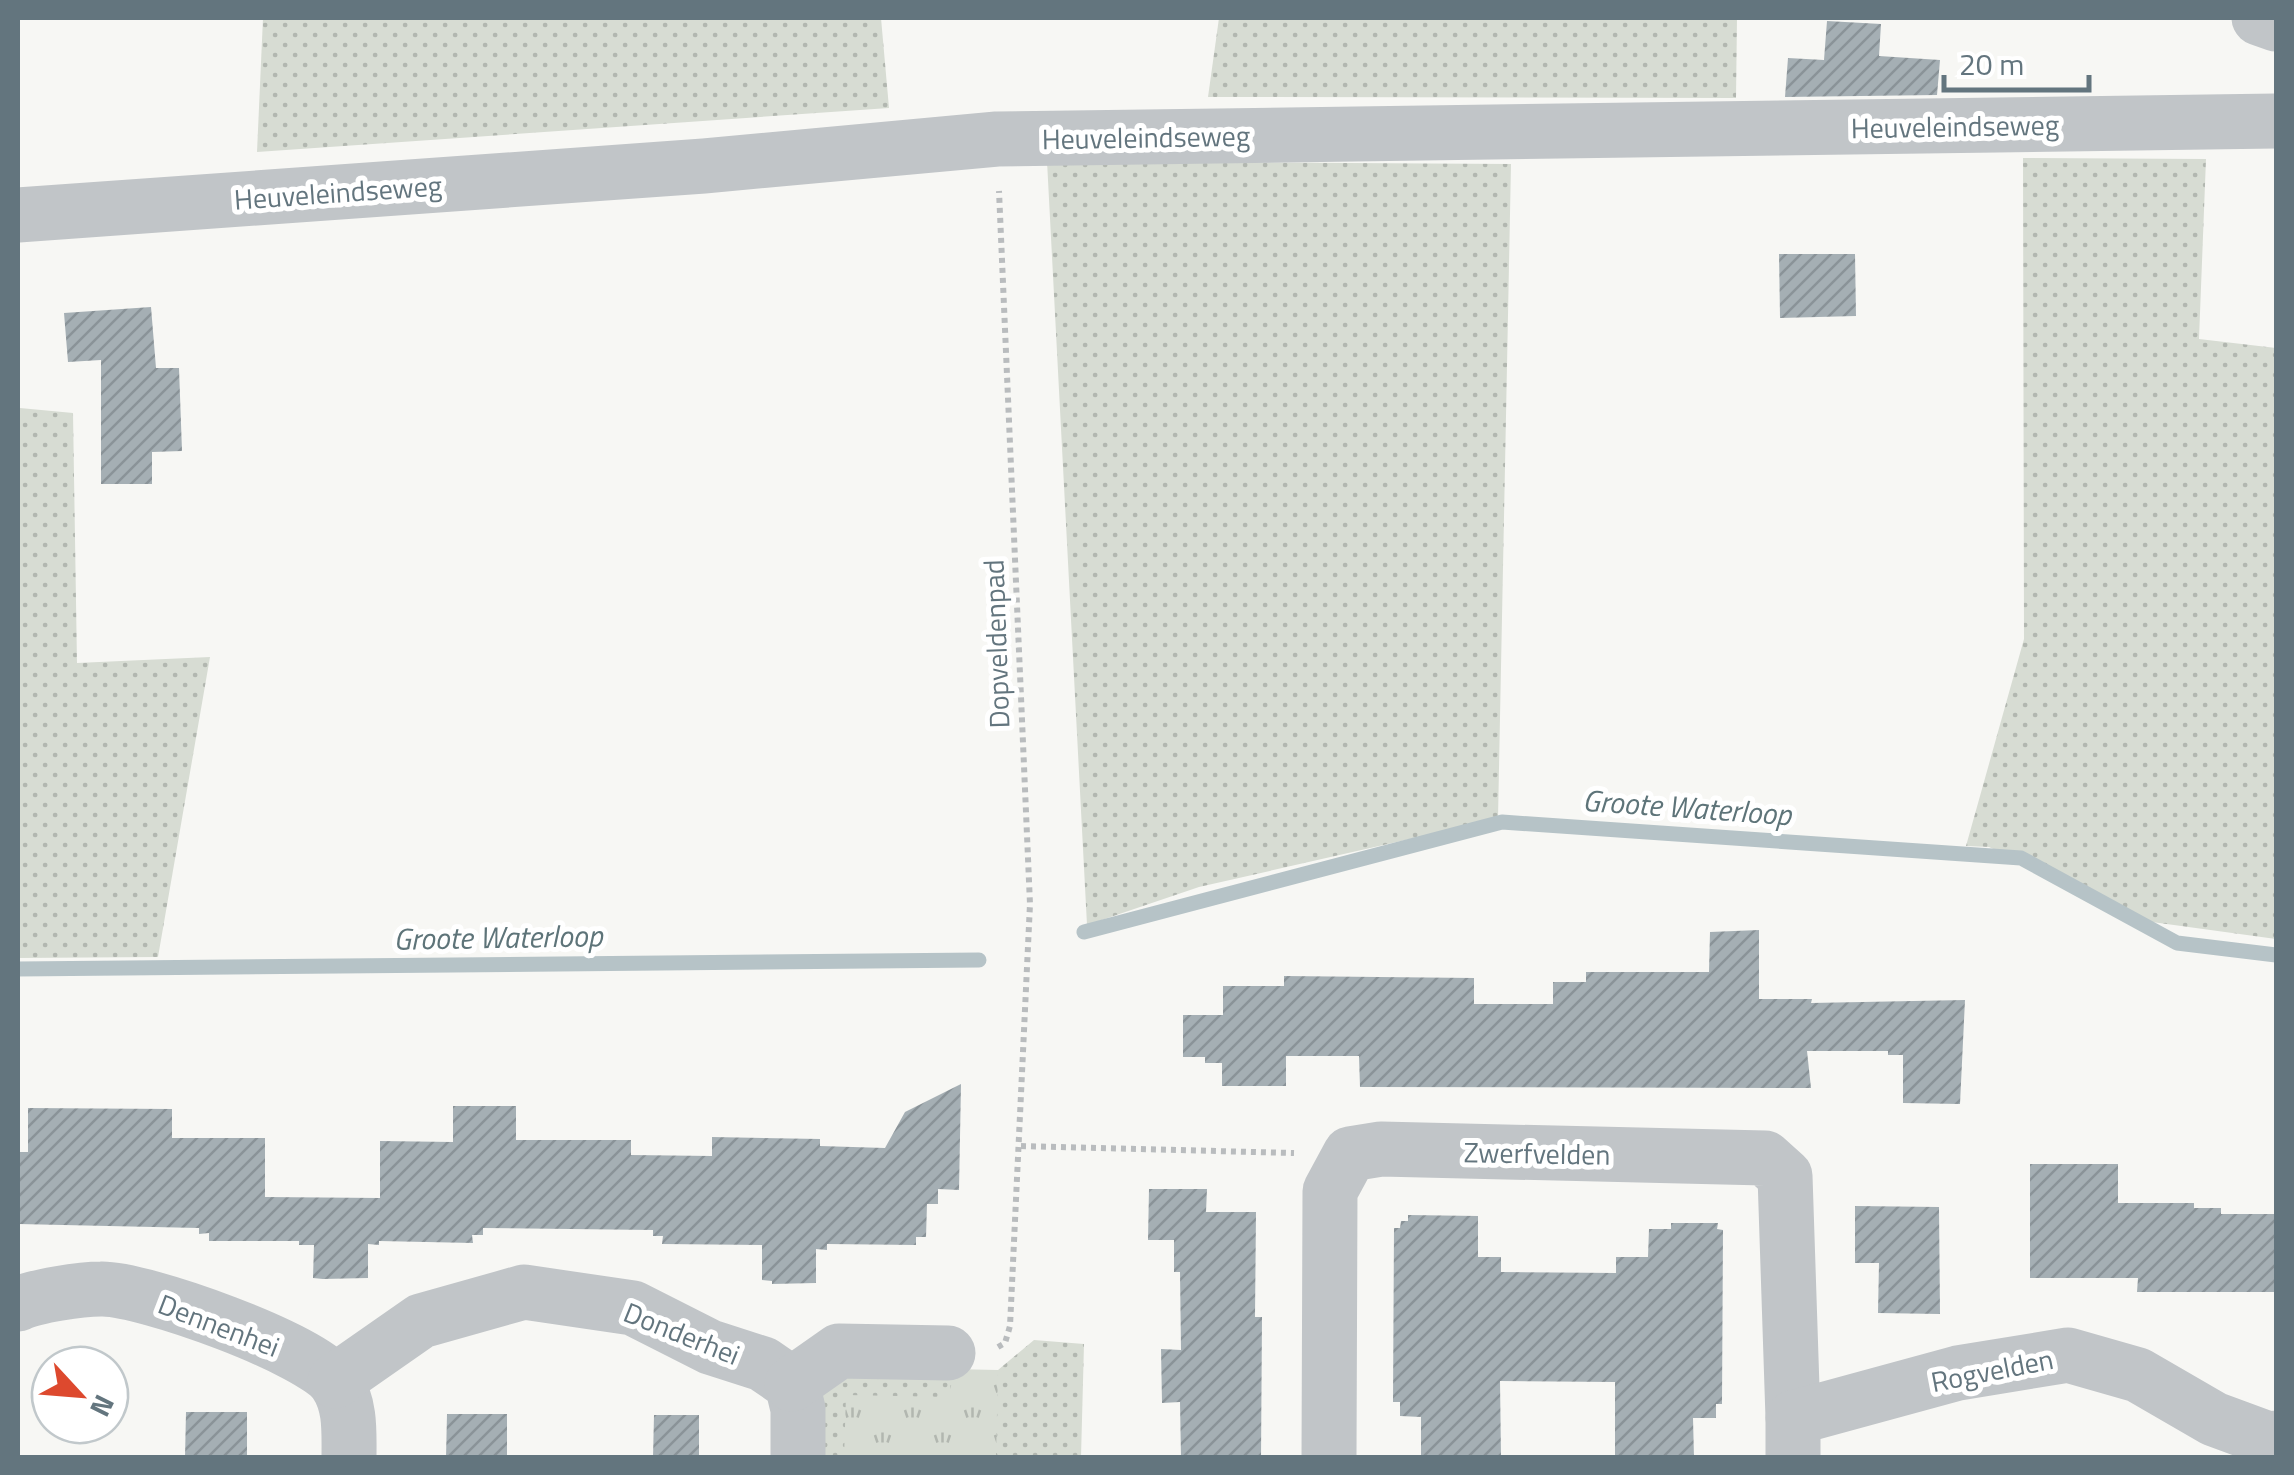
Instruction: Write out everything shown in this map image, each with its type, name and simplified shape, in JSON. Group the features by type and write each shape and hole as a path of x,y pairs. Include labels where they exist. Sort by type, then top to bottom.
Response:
{"street":[{"path":"2259,18 2276,24"},
{"name":"Heuveleindseweg","path":"18,215 704,166 997,140 2276,121"},
{"name":"Zwerfvelden","path":"1350,1154 1381,1150 1764,1158 1785,1176 1793,1438"},
{"path":"1329,1458 1330,1191 1350,1154"},
{"name":"Dennenhei","path":"18,1304 102,1288 180,1304 308,1360 335,1381"},
{"name":"Donderhei","path":"335,1381 422,1321 524,1292 633,1308 710,1347 763,1364 792,1384"},
{"path":"798,1458 798,1410 792,1384 839,1351 948,1353"},
{"name":"Rogvelden","path":"1793,1438 1958,1374 2068,1355 2138,1374 2214,1420 2273,1445"},
{"path":"335,1381 350,1416 349,1458"}],"path":[{"name":"Dopveldenpad","path":"948,1353 989,1352 1005,1343 1010,1326 1030,904 997,140"},
{"path":"1020,1146 1350,1154"}],"green space":[{"path":"263,18 881,18 889,108 257,152"},
{"path":"1219,18 1737,18 1736,98 1208,97"},
{"path":"2023,158 2206,159 2199,339 2276,348 2276,939 2152,922 1989,847 1966,846 2024,639"},
{"path":"1047,161 1511,164 1498,819 1199,887 1087,925"},
{"path":"20,236 20,408 73,413 77,663 210,657 158,957 18,958"},
{"path":"1034,1340 1084,1344 1081,1457 814,1458 814,1404 835,1373 998,1370"},
{"path":"951,1369 998,1370 996,1457 844,1458 846,1395 950,1397"}],"building":[{"path":"1827,21 1881,24 1879,56 1940,60 1937,95 1785,97 1788,58 1824,60"},
{"path":"1779,254 1855,254 1856,316 1780,318"},
{"path":"151,307 156,368 179,368 182,451 152,452 152,484 101,484 101,360 68,362 64,313"},
{"path":"1759,930 1759,999 1812,999 1811,1003 1965,1000 1960,1104 1903,1103 1903,1055 1888,1055 1888,1051 1807,1051 1811,1088 1360,1087 1359,1056 1286,1056 1286,1086 1222,1086 1222,1063 1205,1063 1205,1057 1183,1057 1183,1015 1223,1015 1223,986 1284,986 1284,976 1474,978 1474,1004 1553,1004 1553,982 1586,982 1586,972 1709,972 1710,932"},
{"path":"961,1084 959,1190 938,1189 938,1204 927,1204 926,1237 916,1237 916,1245 827,1244 827,1250 816,1249 816,1283 772,1284 762,1280 762,1245 662,1244 663,1236 653,1236 653,1230 483,1228 483,1235 472,1235 473,1243 379,1241 379,1245 368,1244 368,1278 323,1279 313,1278 314,1245 299,1245 299,1241 209,1241 209,1233 199,1234 199,1228 18,1224 18,1152 28,1152 28,1108 172,1109 172,1138 265,1138 265,1197 380,1198 380,1141 453,1142 453,1106 516,1106 516,1140 631,1140 631,1155 712,1156 712,1137 820,1139 820,1146 885,1148 905,1112"},
{"path":"2030,1164 2118,1164 2118,1203 2194,1203 2194,1208 2221,1208 2221,1214 2276,1214 2276,1292 2137,1292 2138,1278 2030,1278"},
{"path":"1149,1189 1207,1189 1206,1212 1256,1212 1255,1317 1262,1317 1261,1458 1181,1458 1180,1402 1162,1403 1161,1349 1181,1350 1180,1272 1174,1272 1174,1240 1148,1240"},
{"path":"1855,1206 1939,1207 1940,1314 1878,1313 1879,1263 1855,1263"},
{"path":"1408,1215 1478,1216 1478,1257 1501,1257 1501,1272 1616,1273 1616,1257 1648,1257 1649,1229 1671,1229 1671,1223 1718,1223 1717,1229 1723,1230 1722,1404 1716,1404 1716,1418 1693,1418 1694,1458 1615,1458 1615,1382 1500,1381 1501,1458 1421,1458 1421,1417 1400,1416 1400,1402 1393,1402 1394,1228 1400,1228 1401,1221 1408,1221"},
{"path":"186,1412 247,1412 247,1458 185,1458"},
{"path":"447,1414 507,1414 507,1458 446,1458"},
{"path":"654,1415 699,1415 699,1458 653,1458"}],"waterway":[{"name":"Groote Waterloop","path":"1084,932 1502,822 2021,858 2177,943 2276,955"},
{"name":"Groote Waterloop","path":"18,969 979,960"}]}
